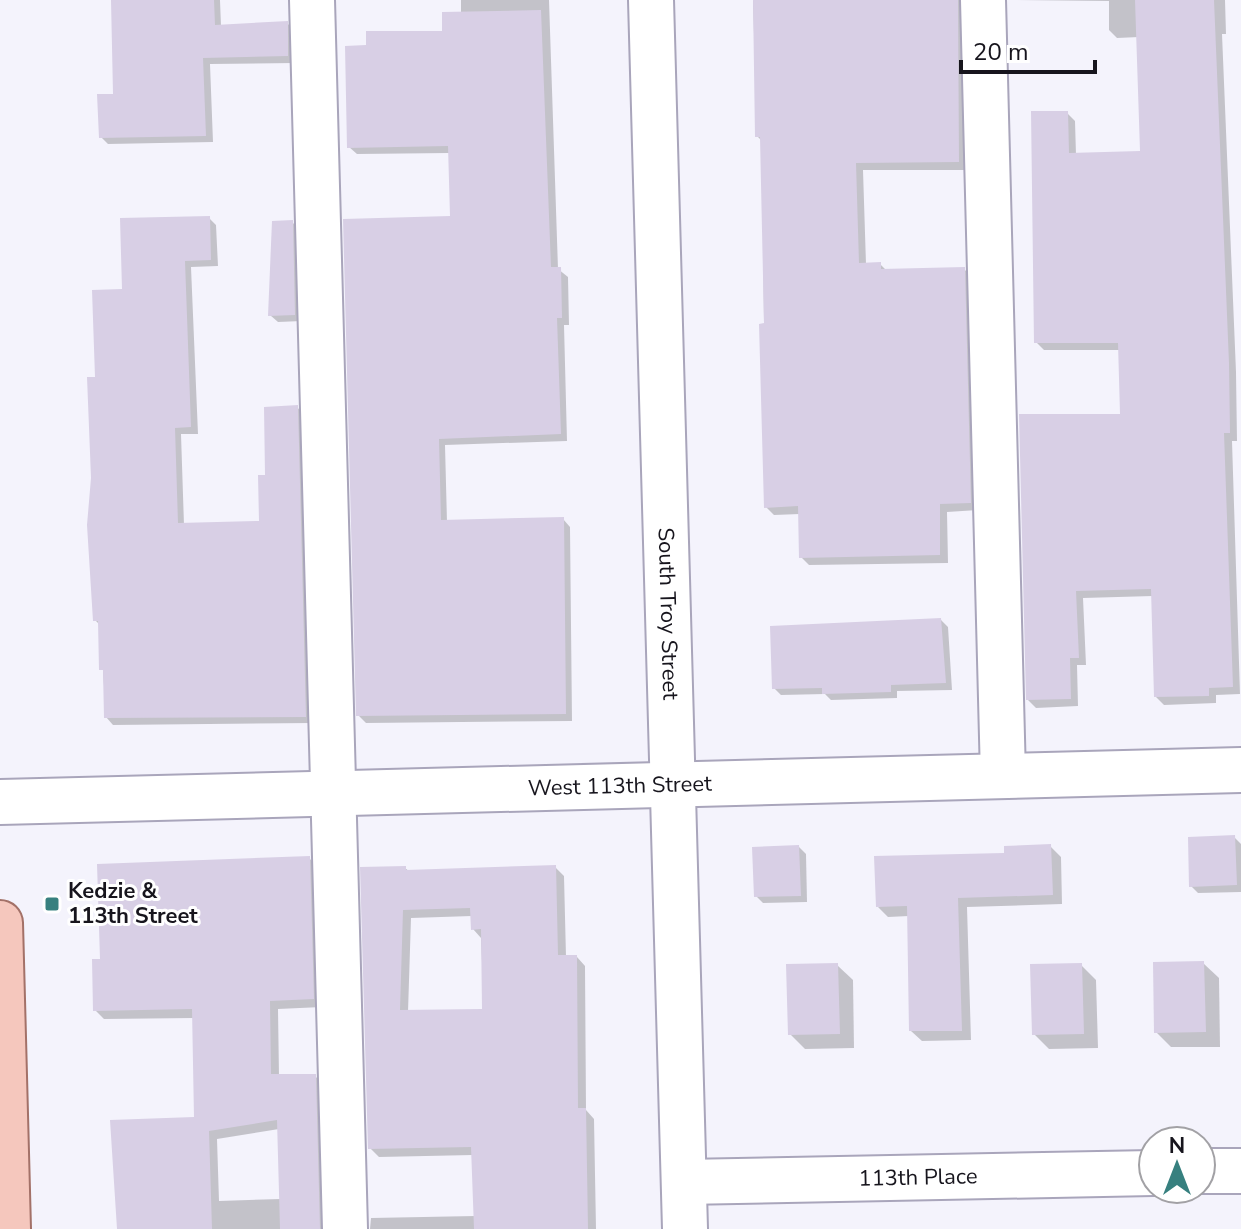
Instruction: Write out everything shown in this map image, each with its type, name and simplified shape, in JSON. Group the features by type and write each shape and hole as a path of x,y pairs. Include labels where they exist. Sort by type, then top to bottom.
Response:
{"main road":[{"path":"0,923 8,1229"}],"street":[{"path":"312,0 345,1229"},
{"name":"South Troy Street","path":"651,0 685,1229"},
{"path":"983,0 1003,776"},
{"name":"West 113th Street","path":"0,802 1241,770"},
{"path":"1217,1171 1241,1171"},
{"name":"113th Place","path":"684,1182 1137,1173"}],"building":[{"path":"111,0 214,0 215,25 288,21 288,56 203,58 206,136 99,138 97,94 113,94"},
{"path":"753,0 958,0 959,162 856,163 859,263 881,262 881,269 965,267 971,503 940,504 940,555 799,558 798,506 764,508 759,324 764,323 760,137 755,137"},
{"path":"1135,0 1214,0 1229,363 1230,433 1224,433 1233,687 1209,688 1209,696 1154,697 1151,589 1076,591 1079,658 1070,658 1071,699 1026,700 1019,414 1120,414 1118,343 1034,343 1031,111 1068,111 1069,153 1140,151"},
{"path":"541,10 551,267 561,267 562,318 557,318 561,434 439,439 441,520 564,517 566,714 356,716 343,219 450,216 448,146 347,148 345,46 366,45 366,31 442,31 442,12"},
{"path":"210,216 211,260 185,261 191,427 175,428 178,523 259,521 258,475 265,475 264,407 298,405 306,717 104,718 103,670 99,670 98,621 93,621 87,525 91,478 87,377 95,377 92,290 122,289 120,218"},
{"path":"293,220 295,315 268,316 272,221"},
{"path":"941,618 946,683 891,685 891,692 822,694 822,688 772,689 770,626"},
{"path":"1235,835 1237,885 1189,887 1188,837"},
{"path":"1051,844 1053,895 958,898 962,1031 909,1031 907,906 876,907 874,856 1004,853 1004,846"},
{"path":"799,845 801,896 754,897 752,847"},
{"path":"310,856 314,999 270,1001 271,1074 316,1074 320,1229 280,1229 277,1120 209,1131 212,1229 117,1229 110,1120 194,1117 192,1009 93,1011 92,959 100,959 97,864"},
{"path":"556,865 558,955 577,955 578,1108 586,1108 588,1229 474,1229 471,1147 368,1149 360,867 406,866 406,870","holes":["470,908 471,930 481,929 482,1009 400,1010 403,910"]},
{"path":"1204,961 1206,1032 1154,1033 1153,962"},
{"path":"838,963 840,1034 788,1035 786,964"},
{"path":"1082,963 1084,1034 1032,1035 1030,964"}],"place":[{"name":"Kedzie & 113th Street","path":"52,904"}]}
